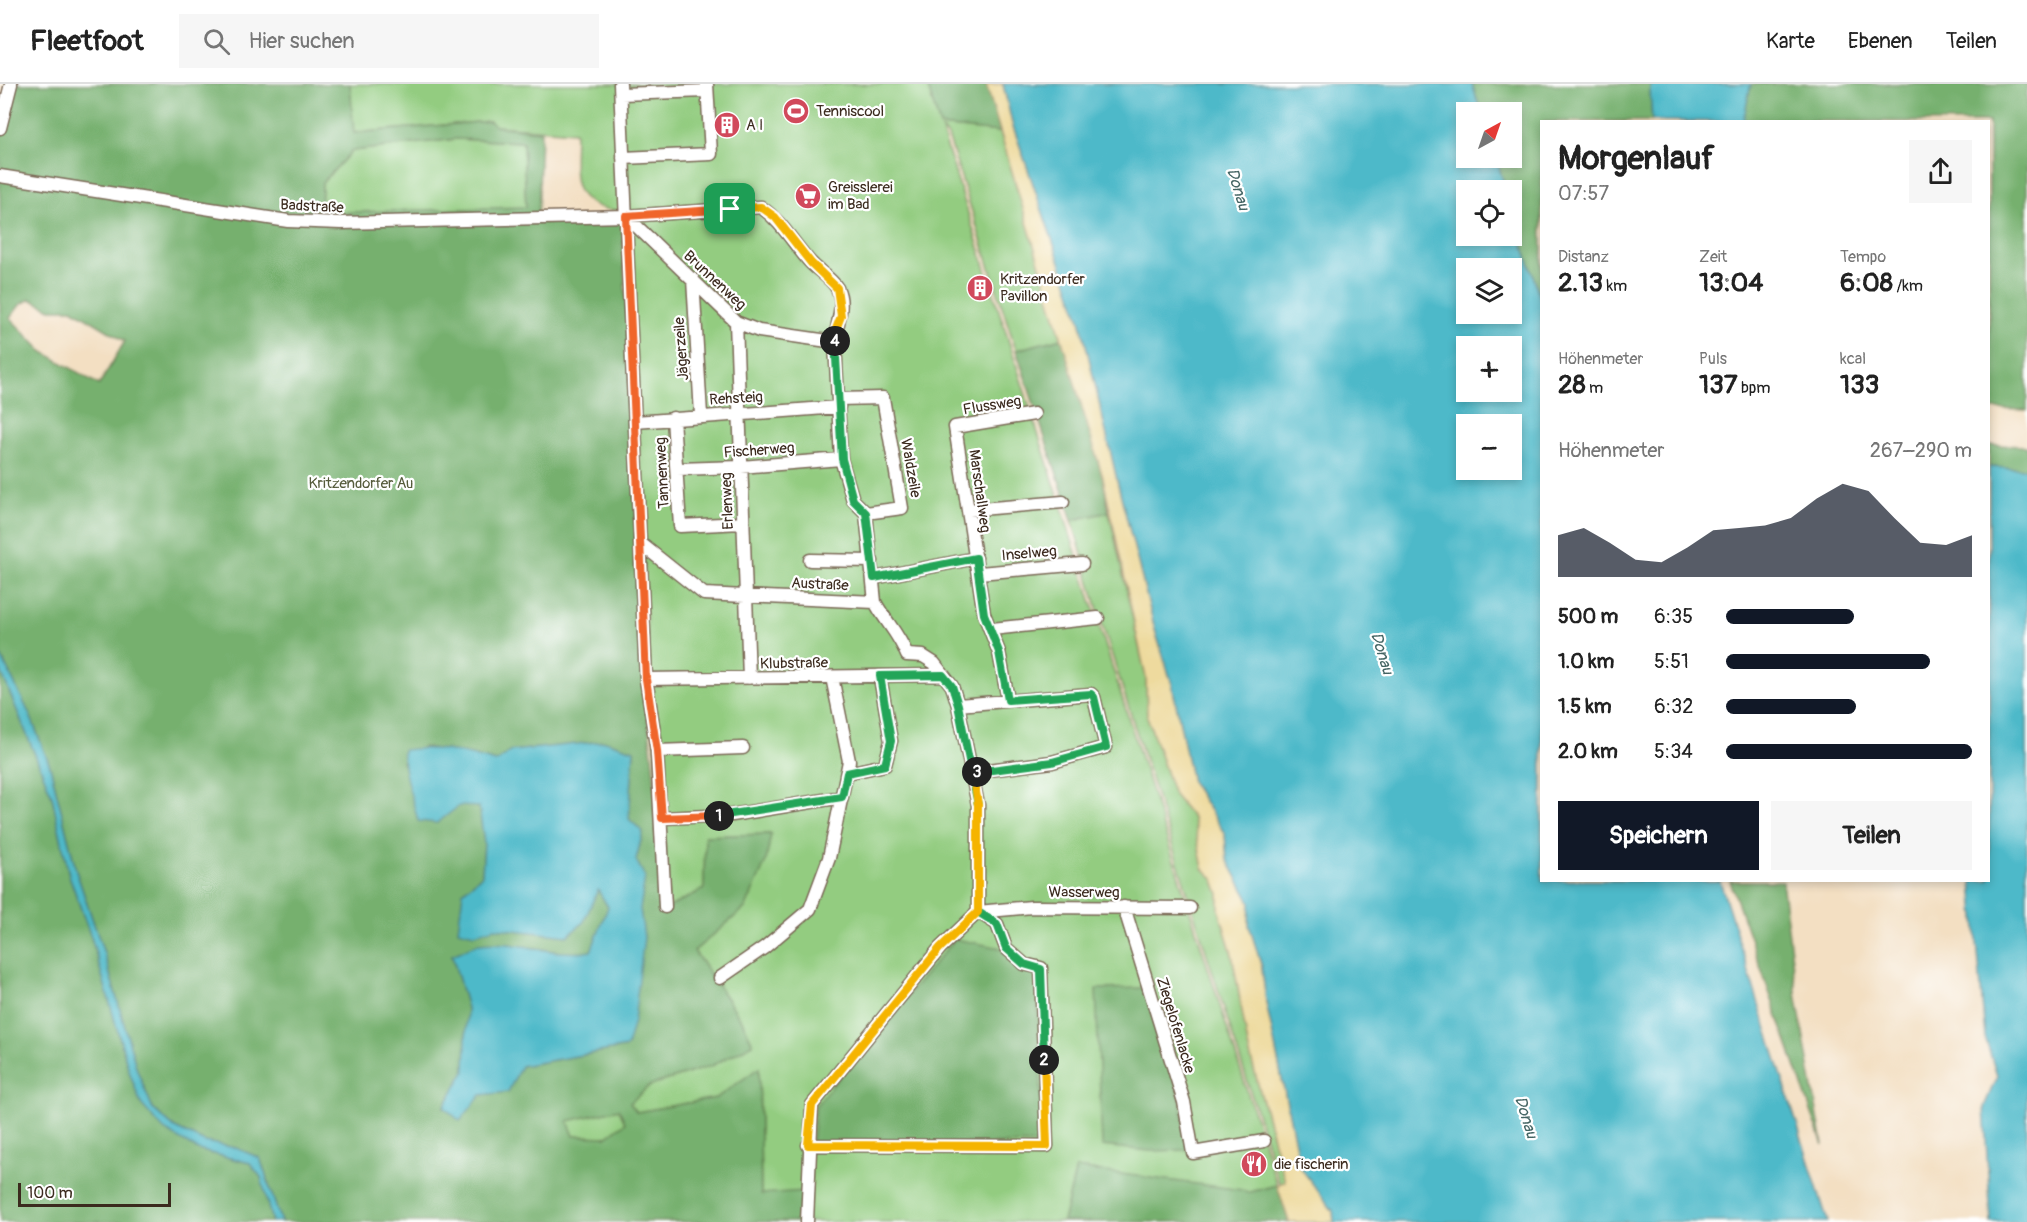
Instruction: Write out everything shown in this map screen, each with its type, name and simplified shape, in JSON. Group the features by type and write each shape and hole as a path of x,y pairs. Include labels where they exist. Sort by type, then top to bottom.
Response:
{"street":[{"path":"0,128 11,84"},
{"path":"623,158 711,154 707,88 621,89 623,158 646,679 657,751 665,907"},
{"name":"Badstraße","path":"0,176 288,221 352,222 626,216 761,207 775,217 811,263 837,288 841,316 836,329 835,342"},
{"name":"Brunnenweg","path":"626,216 736,322 759,331 835,342"},
{"name":"Jägerzeile","path":"693,279 701,416"},
{"name":"Erlenweg","path":"736,322 749,678"},
{"path":"807,1222 808,1145 812,1105 940,948 978,912 978,805 958,705 952,686 934,663 923,656 907,655 899,635 885,620 874,602 874,578 866,513 853,500 842,459 835,342"},
{"name":"Rehsteig","path":"635,422 738,414 883,398"},
{"name":"Waldzeile","path":"866,513 902,508 883,398"},
{"name":"Flussweg","path":"955,427 1034,414"},
{"name":"Tannenweg","path":"673,418 680,526 743,523"},
{"name":"Marschallweg","path":"955,427 984,614 992,629 999,652 1008,700"},
{"name":"Fischerweg","path":"677,469 741,468 842,459"},
{"path":"969,510 1063,502"},
{"name":"Austraße","path":"640,543 704,594 874,602"},
{"path":"874,578 976,558"},
{"path":"810,560 872,561"},
{"name":"Inselweg","path":"979,573 1082,564"},
{"path":"992,629 1098,618"},
{"name":"Klubstraße","path":"646,679 943,675"},
{"path":"847,773 885,765 891,741 880,676"},
{"path":"720,978 765,947 810,909 829,858 849,761 832,677"},
{"path":"958,705 1091,694 1094,697 1106,747 1052,762 973,772"},
{"path":"657,751 743,748"},
{"path":"662,818 732,815 842,797"},
{"name":"Wasserweg","path":"978,912 1032,907 1190,908"},
{"name":"Ziegelofenlacke","path":"1124,907 1184,1102 1193,1153 1264,1141"},
{"path":"808,1145 1047,1146 1041,969 1024,964 1006,948 997,924 978,912"}],"green space":[{"name":"Kritzendorfer Au","path":"11,84 350,84 354,133 490,121 495,126 541,131 538,222 622,220 644,680 668,908 704,889 705,836 771,834 766,861 746,907 694,951 742,1021 753,1044 711,1066 649,1086 630,1103 637,1112 716,1098 759,1068 761,1194 804,1191 804,1222 281,1222 260,1158 236,1148 205,1142 175,1128 153,1109 137,1070 104,953 77,874 50,766 30,715 0,654 0,125","holes":["456,139 523,142 526,207 321,213 322,183 352,151","30,299 51,309 72,309 125,341 99,385 42,351 10,318 20,305","605,741 634,750 629,819 643,832 636,860 645,877 640,909 644,937 627,1047 521,1066 508,1091 481,1095 444,1107 465,1071 467,1008 452,955 537,948 573,955 592,951 608,908 598,889 583,923 567,936 495,928 474,934 463,892 482,875 484,843 479,806 459,806 407,773 402,762 423,747 460,752 496,762 511,751","619,1109 625,1123 606,1137 574,1136 568,1121"]},
{"path":"350,84 927,84 940,126 1000,132 1062,338 1016,350 948,136 941,128 1277,1185 1247,1193 1076,1168 1063,1222 804,1222 761,1194 759,1069 716,1098 637,1112 629,1103 649,1086 711,1066 753,1044 742,1021 694,951 746,907 771,834 705,836 704,889 668,908 649,680 629,213 594,205 578,190 574,166 575,132 495,126 490,121 353,133"},
{"path":"927,84 986,84 1000,132 940,126"},
{"path":"1472,84 1652,84 1650,89 1652,120 1540,120 1540,298 1522,241 1522,180 1503,180 1499,168 1522,168 1522,102 1478,102"},
{"path":"1751,84 2027,84 2027,410 1990,409 1990,120 1743,120"},
{"path":"456,139 523,142 526,208 321,214 322,183 352,151"},
{"path":"1062,338 1103,478 1109,512 1072,520 1016,350"},
{"path":"1990,445 2027,446 2027,469 1990,467"},
{"path":"1109,512 1146,678 1147,716 1174,795 1193,818 1203,868 1214,880 1219,894 1219,910 1232,954 1249,1051 1285,1181 1280,1185 1100,617 1072,520"},
{"path":"0,669 52,796 69,875 92,940 129,1071 141,1104 198,1150 250,1163 261,1177 272,1222 0,1222"},
{"path":"1730,882 1782,882 1797,999 1823,1145"},
{"path":"955,939 1001,948 1017,963 1037,972 1043,1144 812,1142 816,1105"},
{"path":"1145,988 1180,1098 1188,1150 1150,1151 1102,1146 1096,989"},
{"path":"619,1109 625,1123 606,1137 574,1136 567,1121"},
{"path":"1076,1168 1242,1190 1247,1193 1277,1185 1289,1222 1063,1222"}],"sand":[{"path":"986,84 1003,84 1012,123 1081,323 1118,484 1156,633 1172,684 1192,782 1225,834 1227,859 1250,902 1249,925 1262,967 1266,1002 1300,1166 1333,1211 1334,1222 1289,1222 1277,1185 1285,1181 1249,1051 1232,954 1219,910 1219,894 1214,880 1203,868 1193,818 1174,795 1147,716 1146,678 1103,478"}],"water":[{"name":"Donau","path":"1003,84 1472,84 1478,102 1456,102 1456,168 1499,168 1503,180 1456,180 1456,246 1522,246 1522,241 1540,298 1540,882 1720,882 1828,1222 1334,1222 1333,1211 1300,1167 1266,1002 1262,967 1249,925 1250,902 1227,859 1225,834 1192,782 1172,684 1156,633 1118,484 1081,323 1012,123"},
{"path":"1652,84 1751,84 1743,120 1652,120 1650,89"},
{"path":"1990,467 2027,469 2027,1222 1991,1222 1984,1107 1997,1076 1985,1037 1972,882 1990,882"},
{"path":"0,654 30,715 50,766 77,874 104,953 137,1070 153,1109 175,1128 205,1142 236,1148 260,1158 281,1222 272,1222 261,1177 250,1163 198,1150 164,1130 141,1104 129,1071 92,940 69,875 52,796 0,669"},
{"path":"605,741 634,750 629,819 643,832 636,860 645,877 640,909 644,937 634,1021 627,1047 521,1066 508,1092 481,1095 460,1121 444,1107 465,1071 467,1008 452,955 479,944 493,943 564,952 591,951 608,907 598,890 583,923 567,936 495,928 474,934 458,930 463,892 482,875 484,843 479,807 459,806 437,823 418,821 406,775 403,750 439,749 496,762 511,751"}],"place":[{"name":"Tenniscool","path":"796,111"},
{"name":"A I","path":"727,125"},
{"name":"Greisslerei im Bad","path":"808,196"},
{"name":"Kritzendorfer Pavillon","path":"980,288"},
{"name":"die fischerin","path":"1254,1164"}],"route":[{"path":"730,209 626,216 646,679 657,751 662,818 732,815 842,797 847,773 885,765 891,741 880,676 943,675 952,686 958,705 978,805 978,858 978,912 997,924 1006,948 1024,964 1041,969 1047,1146 808,1145 812,1105 940,948 978,912 978,858 978,805 973,772 1052,762 1106,747 1094,697 1091,694 1008,700 999,652 992,629 984,614 976,558 874,578 866,513 853,500 842,459 835,342 836,329 841,316 837,288 811,263 775,217 761,207 730,209"}]}
